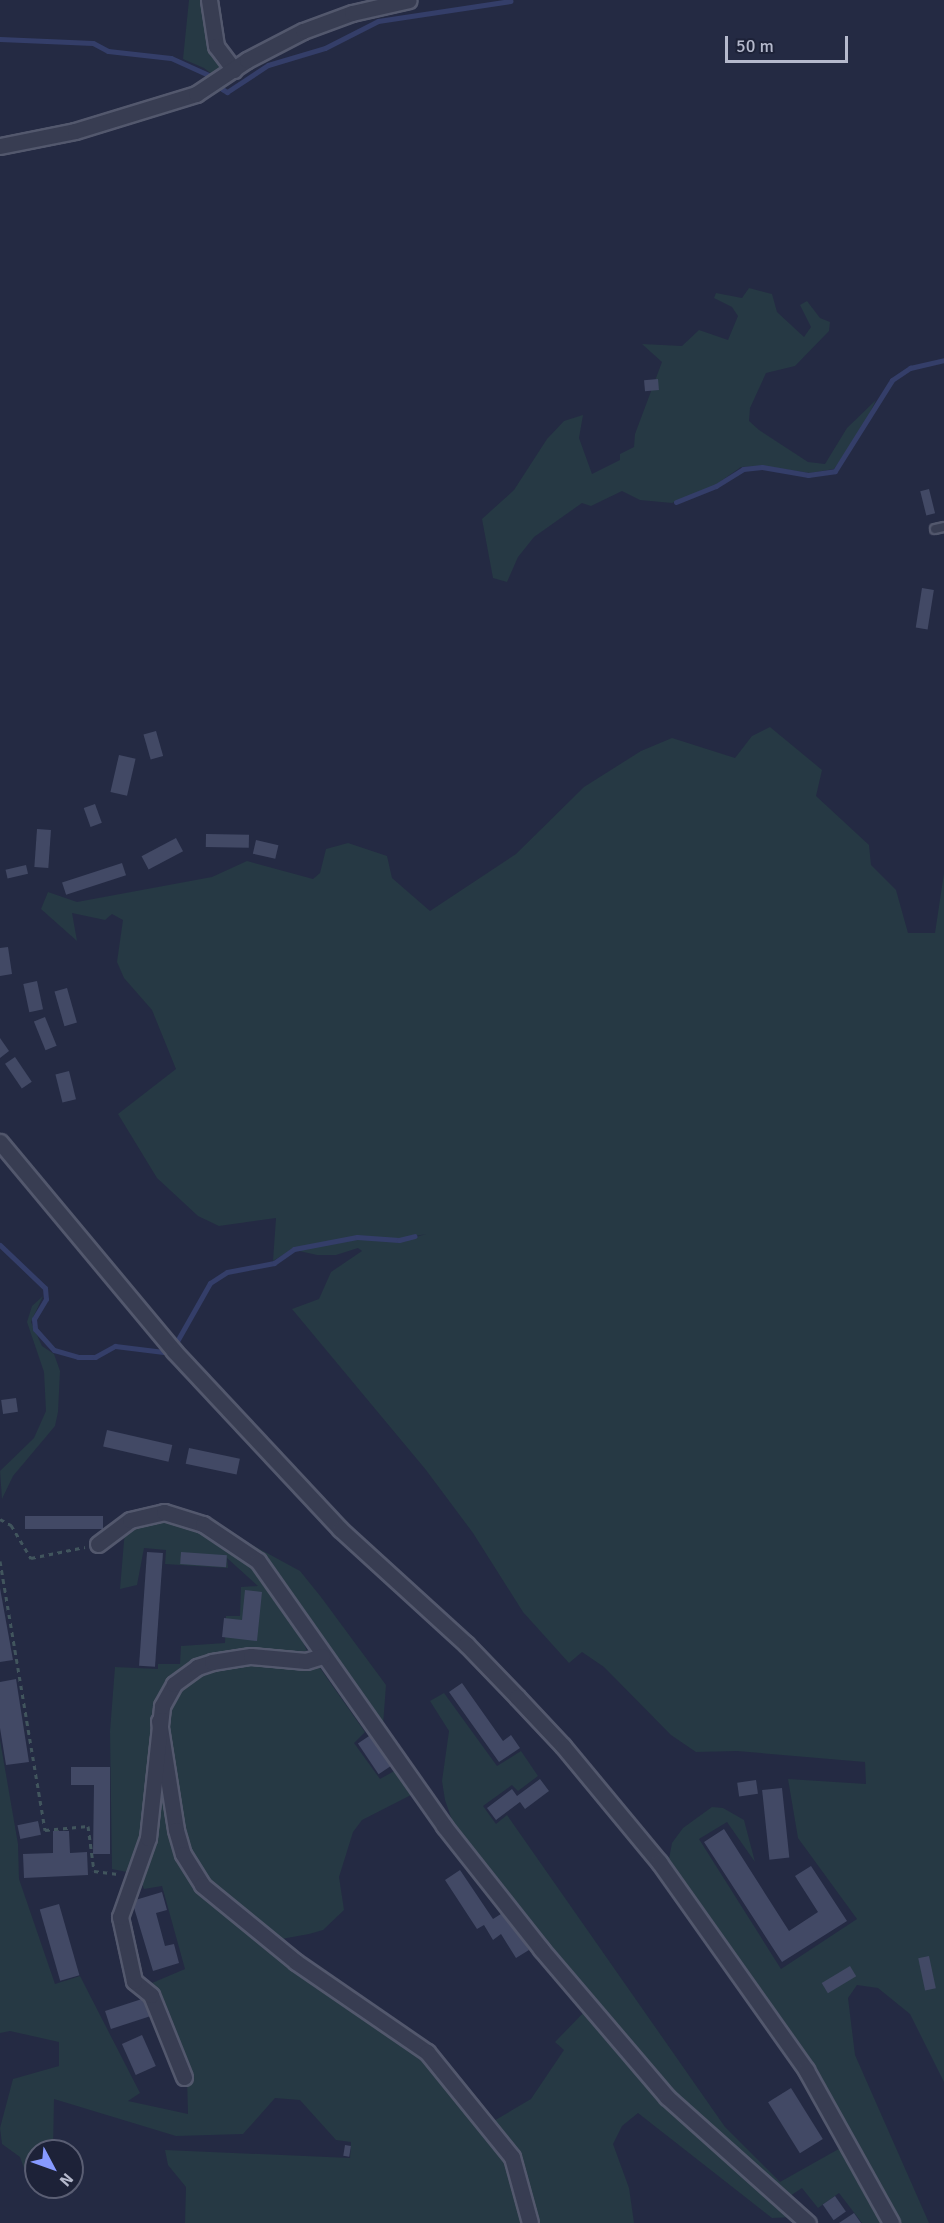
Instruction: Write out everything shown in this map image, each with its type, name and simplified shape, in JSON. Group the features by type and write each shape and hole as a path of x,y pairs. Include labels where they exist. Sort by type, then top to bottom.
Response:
{"street":[{"path":"209,0 216,46 234,70"},
{"path":"0,146 75,130 196,94 234,70 326,22 409,0"},
{"path":"0,1142 174,1351 348,1538 466,1644 540,1722 659,1862 806,2070 891,2223"},
{"path":"98,1544 130,1520 150,1513 175,1514 203,1524 258,1561 322,1656 501,1899 649,2079 709,2138 808,2223"},
{"path":"184,2077 152,1995 134,1982 120,1917 131,1876 147,1838 159,1721 174,1684 197,1667 251,1656 306,1661 322,1656"},
{"path":"159,1721 176,1830 183,1854 202,1885 296,1962 427,2052 512,2157 530,2223"}],"lane":[{"path":"935,529 944,526"}],"path":[{"path":"0,1519 10,1525 31,1558 98,1544"},
{"path":"0,1561 45,1830 88,1826 93,1871 131,1876"}],"shaded area":[{"path":"189,0 203,0 225,69 217,78 204,68 183,59"},
{"path":"749,288 772,294 777,312 804,337 811,327 800,305 807,301 820,318 830,322 829,331 795,366 766,373 750,408 749,421 759,430 808,462 825,464 847,428 876,400 862,429 834,469 810,473 762,466 741,467 714,486 672,503 640,500 622,491 591,506 582,503 534,537 518,557 507,582 493,578 482,519 514,490 547,439 564,421 583,415 579,438 592,474 620,460 620,454 634,447 635,434 662,362 642,344 682,346 699,330 728,340 738,316 732,307 714,298 716,293 742,298"},
{"path":"770,727 822,770 816,796 869,845 871,865 896,890 908,933 935,933 944,873 944,2082 910,2014 878,1988 857,1985 848,1998 855,2055 929,2223 899,2223 811,2064 669,1859 672,1843 683,1828 712,1807 723,1808 744,1820 755,1862 727,1822 699,1839 781,1969 857,1919 798,1838 788,1779 866,1784 865,1762 737,1751 696,1752 671,1735 604,1667 582,1652 569,1663 523,1612 473,1533 426,1470 292,1309 319,1299 331,1272 362,1251 358,1248 336,1255 317,1255 295,1250 357,1239 399,1242 426,1234 399,1239 357,1236 294,1248 273,1261 276,1218 219,1226 198,1216 157,1178 118,1114 176,1069 152,1010 124,978 117,962 123,920 112,914 105,920 72,913 77,941 41,909 48,892 77,902 212,877 247,861 313,879 320,873 326,849 348,843 387,856 392,878 430,911 516,854 584,787 641,751 672,738 735,758 752,736"},
{"path":"43,1296 31,1322 42,1346 54,1354 60,1371 58,1412 55,1426 13,1476 2,1499 0,1471 34,1438 46,1411 44,1372 27,1322 32,1306"},
{"path":"159,1518 179,1520 252,1561 299,1632 307,1651 247,1652 170,1684 142,1838 127,1872 112,1869 110,1731 115,1667 158,1669 158,1664 180,1664 181,1646 225,1643 226,1616 240,1616 241,1587 258,1586 227,1558 228,1568 165,1564 166,1550 144,1548 137,1585 120,1589 125,1529"},
{"path":"241,1539 300,1571 321,1597 386,1685 383,1725 266,1557"},
{"path":"248,1664 320,1668 365,1732 354,1743 380,1779 396,1770 411,1795 362,1820 353,1832 339,1877 344,1910 323,1930 276,1940 201,1874 186,1843 168,1726 171,1702 179,1689 208,1670"},
{"path":"444,1693 497,1766 521,1751 538,1776 518,1791 512,1785 483,1806 496,1824 507,1815 725,2127 780,2182 844,2146 887,2223 862,2223 839,2193 818,2208 802,2188 787,2198 689,2109 502,1890 454,1826 445,1800 442,1781 449,1731 430,1701"},
{"path":"0,1740 18,1844 19,1879 55,1984 80,1976 140,2093 128,2101 188,2114 187,2077 152,1983 185,1969 162,1886 144,1889 136,1869 157,1761 199,1887 405,2037 506,2151 527,2223 185,2223 186,2187 168,2165 165,2150 350,2158 351,2142 336,2140 300,2100 275,2098 243,2134 176,2136 54,2099 53,2139 24,2139 24,2168 20,2157 2,2144 0,2128 13,2079 59,2066 59,2042 10,2031 0,2033"},
{"path":"586,2010 698,2135 794,2217 772,2218 638,2113 622,2126 613,2144 629,2188 634,2223 534,2223 492,2122 531,2099 564,2050 555,2042"}],"building":[{"path":"658,379 659,390 645,391 644,380"},
{"path":"929,489 935,513 926,515 920,491"},
{"path":"922,588 934,590 928,629 916,628"},
{"path":"156,731 163,756 151,760 144,735"},
{"path":"119,755 136,759 127,796 110,792"},
{"path":"95,804 102,823 91,827 84,808"},
{"path":"37,829 51,830 48,868 34,867"},
{"path":"206,834 249,835 249,848 206,847"},
{"path":"176,838 183,851 149,870 142,856"},
{"path":"256,840 278,845 275,859 253,854"},
{"path":"122,863 126,875 66,895 62,882"},
{"path":"26,865 28,874 8,878 6,870"},
{"path":"8,947 12,974 0,976 0,948"},
{"path":"37,981 43,1009 29,1012 23,984"},
{"path":"67,988 77,1023 64,1026 55,992"},
{"path":"45,1017 57,1046 45,1050 34,1021"},
{"path":"0,1038 9,1051 0,1058"},
{"path":"15,1057 32,1082 22,1089 5,1064"},
{"path":"69,1071 76,1099 62,1103 55,1074"},
{"path":"16,1398 18,1412 3,1414 1,1400"},
{"path":"107,1430 172,1445 168,1462 103,1447"},
{"path":"189,1448 240,1459 237,1474 186,1464"},
{"path":"25,1516 103,1516 103,1529 25,1529"},
{"path":"147,1552 163,1553 155,1667 139,1666"},
{"path":"181,1552 227,1555 226,1567 180,1564"},
{"path":"0,1588 13,1660 0,1662"},
{"path":"245,1590 262,1592 257,1641 222,1637 224,1618 242,1620"},
{"path":"16,1679 29,1762 6,1765 0,1728 0,1682"},
{"path":"462,1683 503,1741 511,1735 520,1748 499,1762 449,1692"},
{"path":"372,1734 393,1765 379,1774 358,1744"},
{"path":"71,1767 110,1767 110,1854 93,1854 94,1785 71,1785"},
{"path":"540,1779 549,1791 525,1809 520,1802 496,1820 487,1808 512,1789 517,1796"},
{"path":"756,1780 758,1794 739,1797 737,1783"},
{"path":"782,1788 789,1858 769,1860 762,1790"},
{"path":"38,1821 41,1835 20,1839 17,1825"},
{"path":"724,1829 789,1931 818,1912 795,1876 811,1866 847,1921 782,1962 704,1842"},
{"path":"53,1831 69,1831 70,1853 87,1852 88,1875 24,1878 23,1854 53,1853"},
{"path":"460,1870 493,1919 504,1912 529,1950 516,1958 501,1934 493,1940 484,1925 477,1929 445,1880"},
{"path":"162,1892 167,1910 156,1913 165,1946 174,1944 179,1963 153,1971 132,1901"},
{"path":"59,1904 79,1975 60,1981 40,1910"},
{"path":"929,1956 936,1988 925,1991 918,1958"},
{"path":"850,1966 856,1976 828,1993 822,1983"},
{"path":"145,1998 151,2016 111,2029 105,2011"},
{"path":"142,2035 156,2066 136,2075 122,2044"},
{"path":"791,2088 823,2139 800,2153 768,2102"},
{"path":"345,2145 351,2146 349,2157 343,2156"},
{"path":"835,2196 846,2212 834,2220 823,2205"},
{"path":"854,2213 861,2223 839,2223"}],"waterway":[{"path":"222,89 227,92 268,65 325,48 378,21 510,1"},
{"path":"0,39 93,43 108,51 171,58 213,77"},
{"path":"676,502 716,486 743,469 762,467 808,475 835,471 892,380 910,368 944,360"},
{"path":"176,1343 210,1283 227,1272 274,1263 294,1249 357,1237 399,1240 415,1236"},
{"path":"0,1245 45,1288 46,1299 34,1319 35,1329 54,1350 78,1357 95,1357 115,1346 164,1352"}]}
